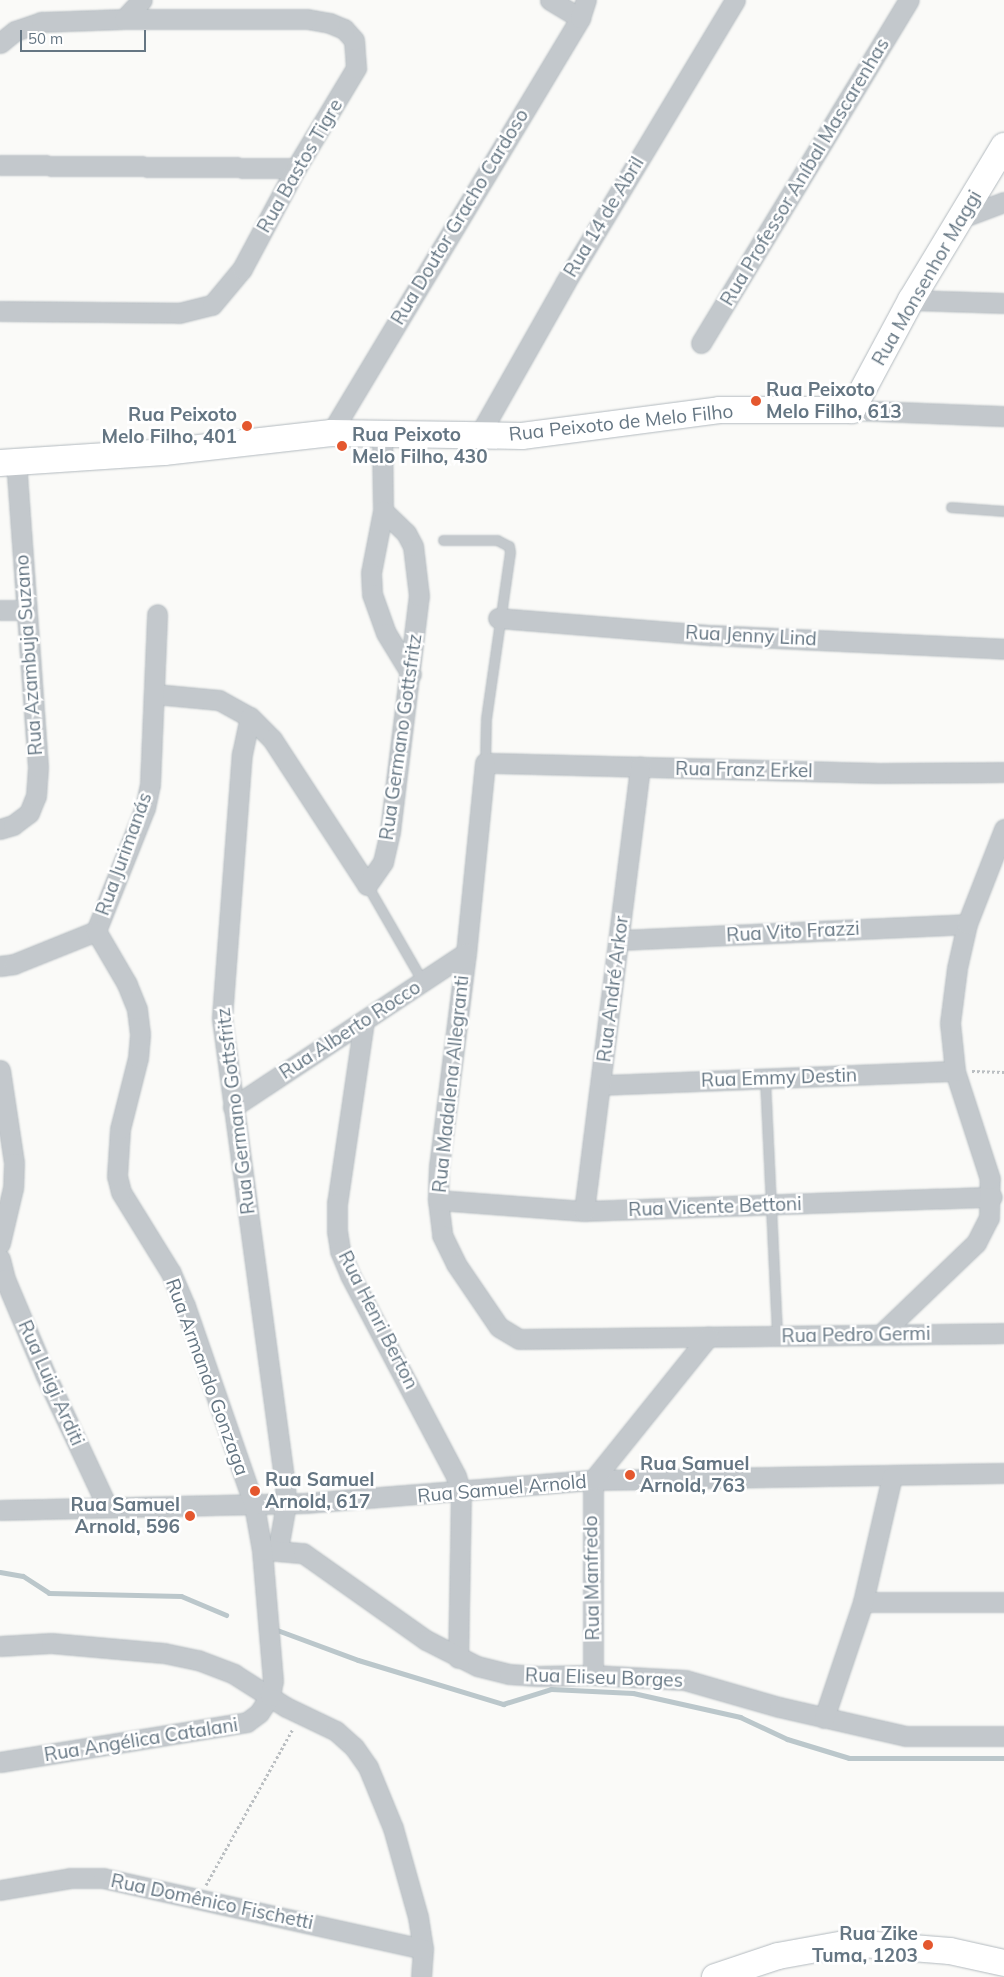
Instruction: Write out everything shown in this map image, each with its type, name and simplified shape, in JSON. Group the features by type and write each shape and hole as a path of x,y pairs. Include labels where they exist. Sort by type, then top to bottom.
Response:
{"street":[{"path":"124,20 142,0"},
{"path":"550,0 583,9"},
{"name":"Rua 14 de Abril","path":"478,437 565,283 735,0"},
{"name":"Rua Professor Aníbal Mascarenhas","path":"701,343 909,0"},
{"name":"Rua Doutor Gracho Cardoso","path":"331,433 583,9"},
{"name":"Rua Bastos Tigre","path":"0,43 15,30 41,22 307,19 344,29 354,40 356,68 296,168 242,269 212,305 179,313 0,311"},
{"name":"Rua Monsenhor Maggi","path":"852,410 911,300 961,218 1000,162"},
{"path":"0,165 296,168"},
{"path":"961,218 1004,202"},
{"path":"911,300 1004,303"},
{"name":"Rua Peixoto de Melo Filho","path":"8,463 164,452 331,433 478,437 567,432 670,414 719,410 852,410 1004,416"},
{"path":"382,435 383,511 371,573 372,594 386,633 411,674"},
{"name":"Rua Azambuja Suzano","path":"0,828 13,825 29,813 36,796 38,767 25,610 8,463"},
{"name":"Rua Germano Gottsfritz","path":"367,885 383,862 386,849 411,674 419,596 413,546 406,533 383,511"},
{"path":"0,610 25,610"},
{"name":"Rua Jurimanás","path":"0,966 14,964 96,931 145,808 150,784 157,614"},
{"name":"Rua Jenny Lind","path":"498,618 711,635 1004,649"},
{"path":"154,694 219,700 250,717 272,739 367,885"},
{"name":"Rua Germano Gottsfritz","path":"250,717 242,754 223,983 222,1017 286,1504 270,1549"},
{"name":"Rua Franz Erkel","path":"485,763 879,773 1004,772"},
{"name":"Rua Madalena Allegranti","path":"485,763 466,953 443,1130 438,1200 442,1235 456,1264 477,1298 500,1327 511,1336 541,1341 708,1337"},
{"name":"Rua André Arkor","path":"584,1211 602,1085 640,767"},
{"path":"881,1334 976,1243 989,1218 992,1197 980,1142 955,1070 950,1023 957,968 967,924 1004,829"},
{"name":"Rua Vito Frazzi","path":"619,940 967,924"},
{"name":"Rua Armando Gonzaga","path":"96,931 128,984 136,1009 140,1034 138,1058 117,1154 121,1192 171,1273 185,1306 270,1549 274,1664 270,1696"},
{"name":"Rua Alberto Rocco","path":"233,1107 466,953"},
{"name":"Rua Henri Berton","path":"364,1021 337,1203 340,1251 420,1403 456,1476 461,1492"},
{"path":"0,1070 14,1163 13,1188 0,1243"},
{"name":"Rua Emmy Destin","path":"602,1085 955,1070"},
{"name":"Rua Vicente Bettoni","path":"438,1200 584,1211 992,1197"},
{"name":"Rua Luigi Arditi","path":"0,1259 5,1279 50,1385 107,1506"},
{"name":"Rua Pedro Germi","path":"708,1337 1004,1333"},
{"path":"593,1480 708,1337"},
{"name":"Rua Samuel Arnold","path":"0,1510 107,1506 286,1504 461,1492 593,1480 892,1476 1004,1472"},
{"path":"824,1718 863,1602 892,1476"},
{"name":"Rua Manfredo","path":"593,1480 593,1675"},
{"path":"458,1658 461,1492"},
{"name":"Rua Eliseu Borges","path":"270,1549 303,1553 426,1640 458,1658 510,1674 593,1675 685,1680 824,1718 906,1736 1004,1736"},
{"path":"863,1602 1004,1602"},
{"path":"0,1646 51,1643 164,1653 216,1666 301,1715 336,1731 354,1747 368,1767 393,1828 418,1917 423,1948 421,1977"},
{"name":"Rua Angélica Catalani","path":"0,1762 224,1728 247,1722 259,1712 270,1696"},
{"name":"Rua Domênico Fischetti","path":"0,1890 88,1877 423,1948"},
{"path":"715,1977 787,1954 850,1943 950,1951 1004,1963"}],"lane":[{"path":"951,507 1004,511"},
{"path":"443,540 496,540 509,546 510,560 498,618 486,719 485,763"},
{"path":"367,885 423,982"},
{"path":"764,1079 777,1336"}],"path":[{"path":"955,1070 1004,1072"},
{"path":"198,1899 301,1715"}],"waterway":[{"path":"0,1572 23,1576 49,1593 181,1596 226,1615"},
{"path":"277,1630 358,1660 503,1704 551,1689 633,1693 740,1717 787,1739 849,1758 1004,1758"}],"place":[{"name":"Rua Peixoto Melo Filho, 613","path":"756,401"},
{"name":"Rua Peixoto Melo Filho, 401","path":"247,426"},
{"name":"Rua Peixoto Melo Filho, 430","path":"342,446"},
{"name":"Rua Samuel Arnold, 763","path":"630,1475"},
{"name":"Rua Samuel Arnold, 617","path":"255,1491"},
{"name":"Rua Samuel Arnold, 596","path":"190,1516"},
{"name":"Rua Zike Tuma, 1203","path":"928,1945"}]}
